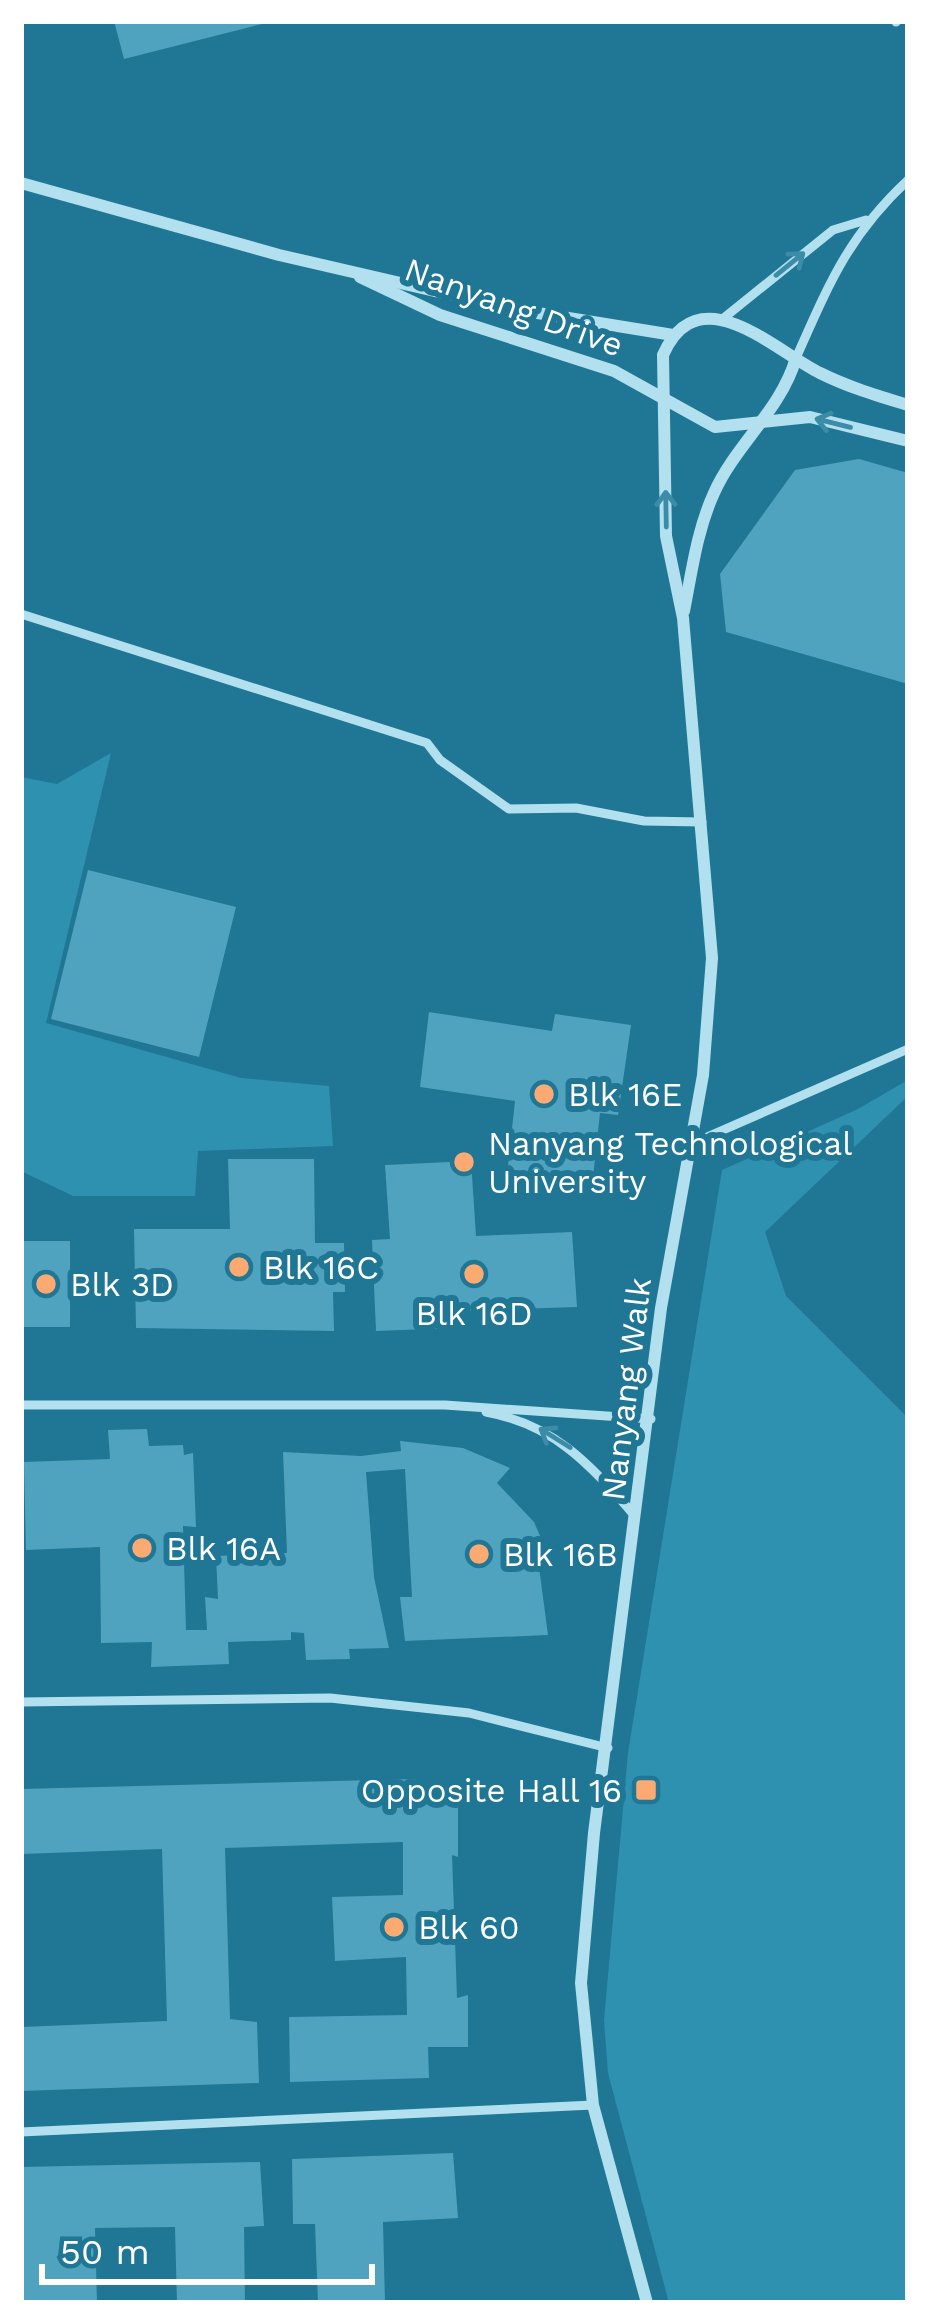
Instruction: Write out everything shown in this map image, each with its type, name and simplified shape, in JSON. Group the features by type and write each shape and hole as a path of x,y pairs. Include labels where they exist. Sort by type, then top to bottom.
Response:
{"street":[{"name":"Nanyang Drive","path":"21,183 513,309 673,334"},
{"name":"Nanyang Drive","path":"343,269 440,315 614,371 665,398"},
{"path":"908,405 847,385 754,330 720,321 693,322 673,334 661,368 665,398 715,427 810,417 908,441"},
{"path":"758,424 780,398 796,358"},
{"name":"Nanyang Walk","path":"647,2303 593,2104 582,1943 651,1419 661,1308 691,1144 712,958 683,618 666,536 665,398"},
{"name":"Nanyang Walk","path":"683,618 698,536 714,492 758,424"}],"lane":[{"path":"796,358 837,267 866,220 908,180"},
{"path":"720,321 833,230 866,220"},
{"path":"21,614 428,743 440,760 509,808 576,808 644,821 702,822"},
{"path":"691,1144 908,1049"},
{"path":"446,1405 519,1418 557,1436 638,1518"},
{"path":"21,1406 446,1405 651,1419"},
{"path":"21,1702 331,1698 469,1713 608,1748"},
{"path":"21,2132 593,2104"}],"shaded area":[{"path":"111,753 46,1023 241,1078 329,1086 333,1146 198,1151 195,1196 73,1196 21,1171 21,777 57,784"},
{"path":"908,1080 908,1096 765,1232 786,1296 908,1418 908,2303 669,2303 608,2073 604,2020 628,1753 722,1170 856,1110"}],"building":[{"path":"114,21 266,21 266,23 124,59"},
{"path":"859,459 908,473 908,684 726,632 720,574 795,470"},
{"path":"88,870 236,907 199,1057 51,1019"},
{"name":"Blk 16E","path":"429,1012 552,1031 555,1014 631,1025 618,1115 600,1113 592,1187 507,1175 515,1101 420,1087"},
{"name":"Blk 16C","path":"228,1159 314,1159 315,1243 344,1243 345,1292 333,1292 334,1331 136,1328 134,1229 230,1229"},
{"name":"Blk 16D","path":"471,1161 476,1236 572,1232 577,1307 452,1311 453,1328 376,1331 372,1240 390,1239 385,1165"},
{"name":"Blk 3D","path":"21,1241 70,1241 70,1327 21,1327"},
{"name":"Blk 16B","path":"147,1429 149,1446 183,1445 184,1455 193,1453 196,1527 183,1526 186,1630 207,1630 205,1597 218,1599 216,1556 287,1553 283,1452 361,1456 401,1451 400,1441 463,1448 510,1468 497,1483 534,1522 550,1559 539,1567 548,1635 405,1641 400,1597 412,1597 405,1469 366,1472 374,1577 389,1648 349,1649 350,1659 306,1660 304,1633 291,1632 291,1640 228,1642 229,1664 151,1667 152,1642 101,1643 100,1547 26,1550 24,1462 110,1459 108,1430"},
{"name":"Blk 60","path":"417,1779 417,1797 428,1803 458,1803 458,1857 452,1855 457,1998 468,1995 468,2047 428,2047 429,2078 290,2082 289,2017 407,2015 406,1957 335,1961 332,1897 403,1895 403,1842 225,1848 230,2019 257,2022 259,2083 21,2091 21,2027 167,2021 162,1849 21,1854 21,1789"},
{"path":"453,2153 458,2218 383,2222 385,2303 318,2303 315,2224 293,2224 292,2159"},
{"path":"260,2162 264,2226 244,2227 245,2303 177,2303 175,2227 95,2228 97,2303 21,2303 21,2167"}],"place":[{"name":"Blk 16E","path":"544,1094"},
{"name":"Nanyang Technological University","path":"464,1162"},
{"name":"Blk 16C","path":"239,1267"},
{"name":"Blk 16D","path":"474,1274"},
{"name":"Blk 3D","path":"46,1284"},
{"name":"Blk 16A","path":"142,1548"},
{"name":"Blk 16B","path":"479,1554"},
{"name":"Opposite Hall 16","path":"646,1790"},
{"name":"Blk 60","path":"394,1927"}]}
